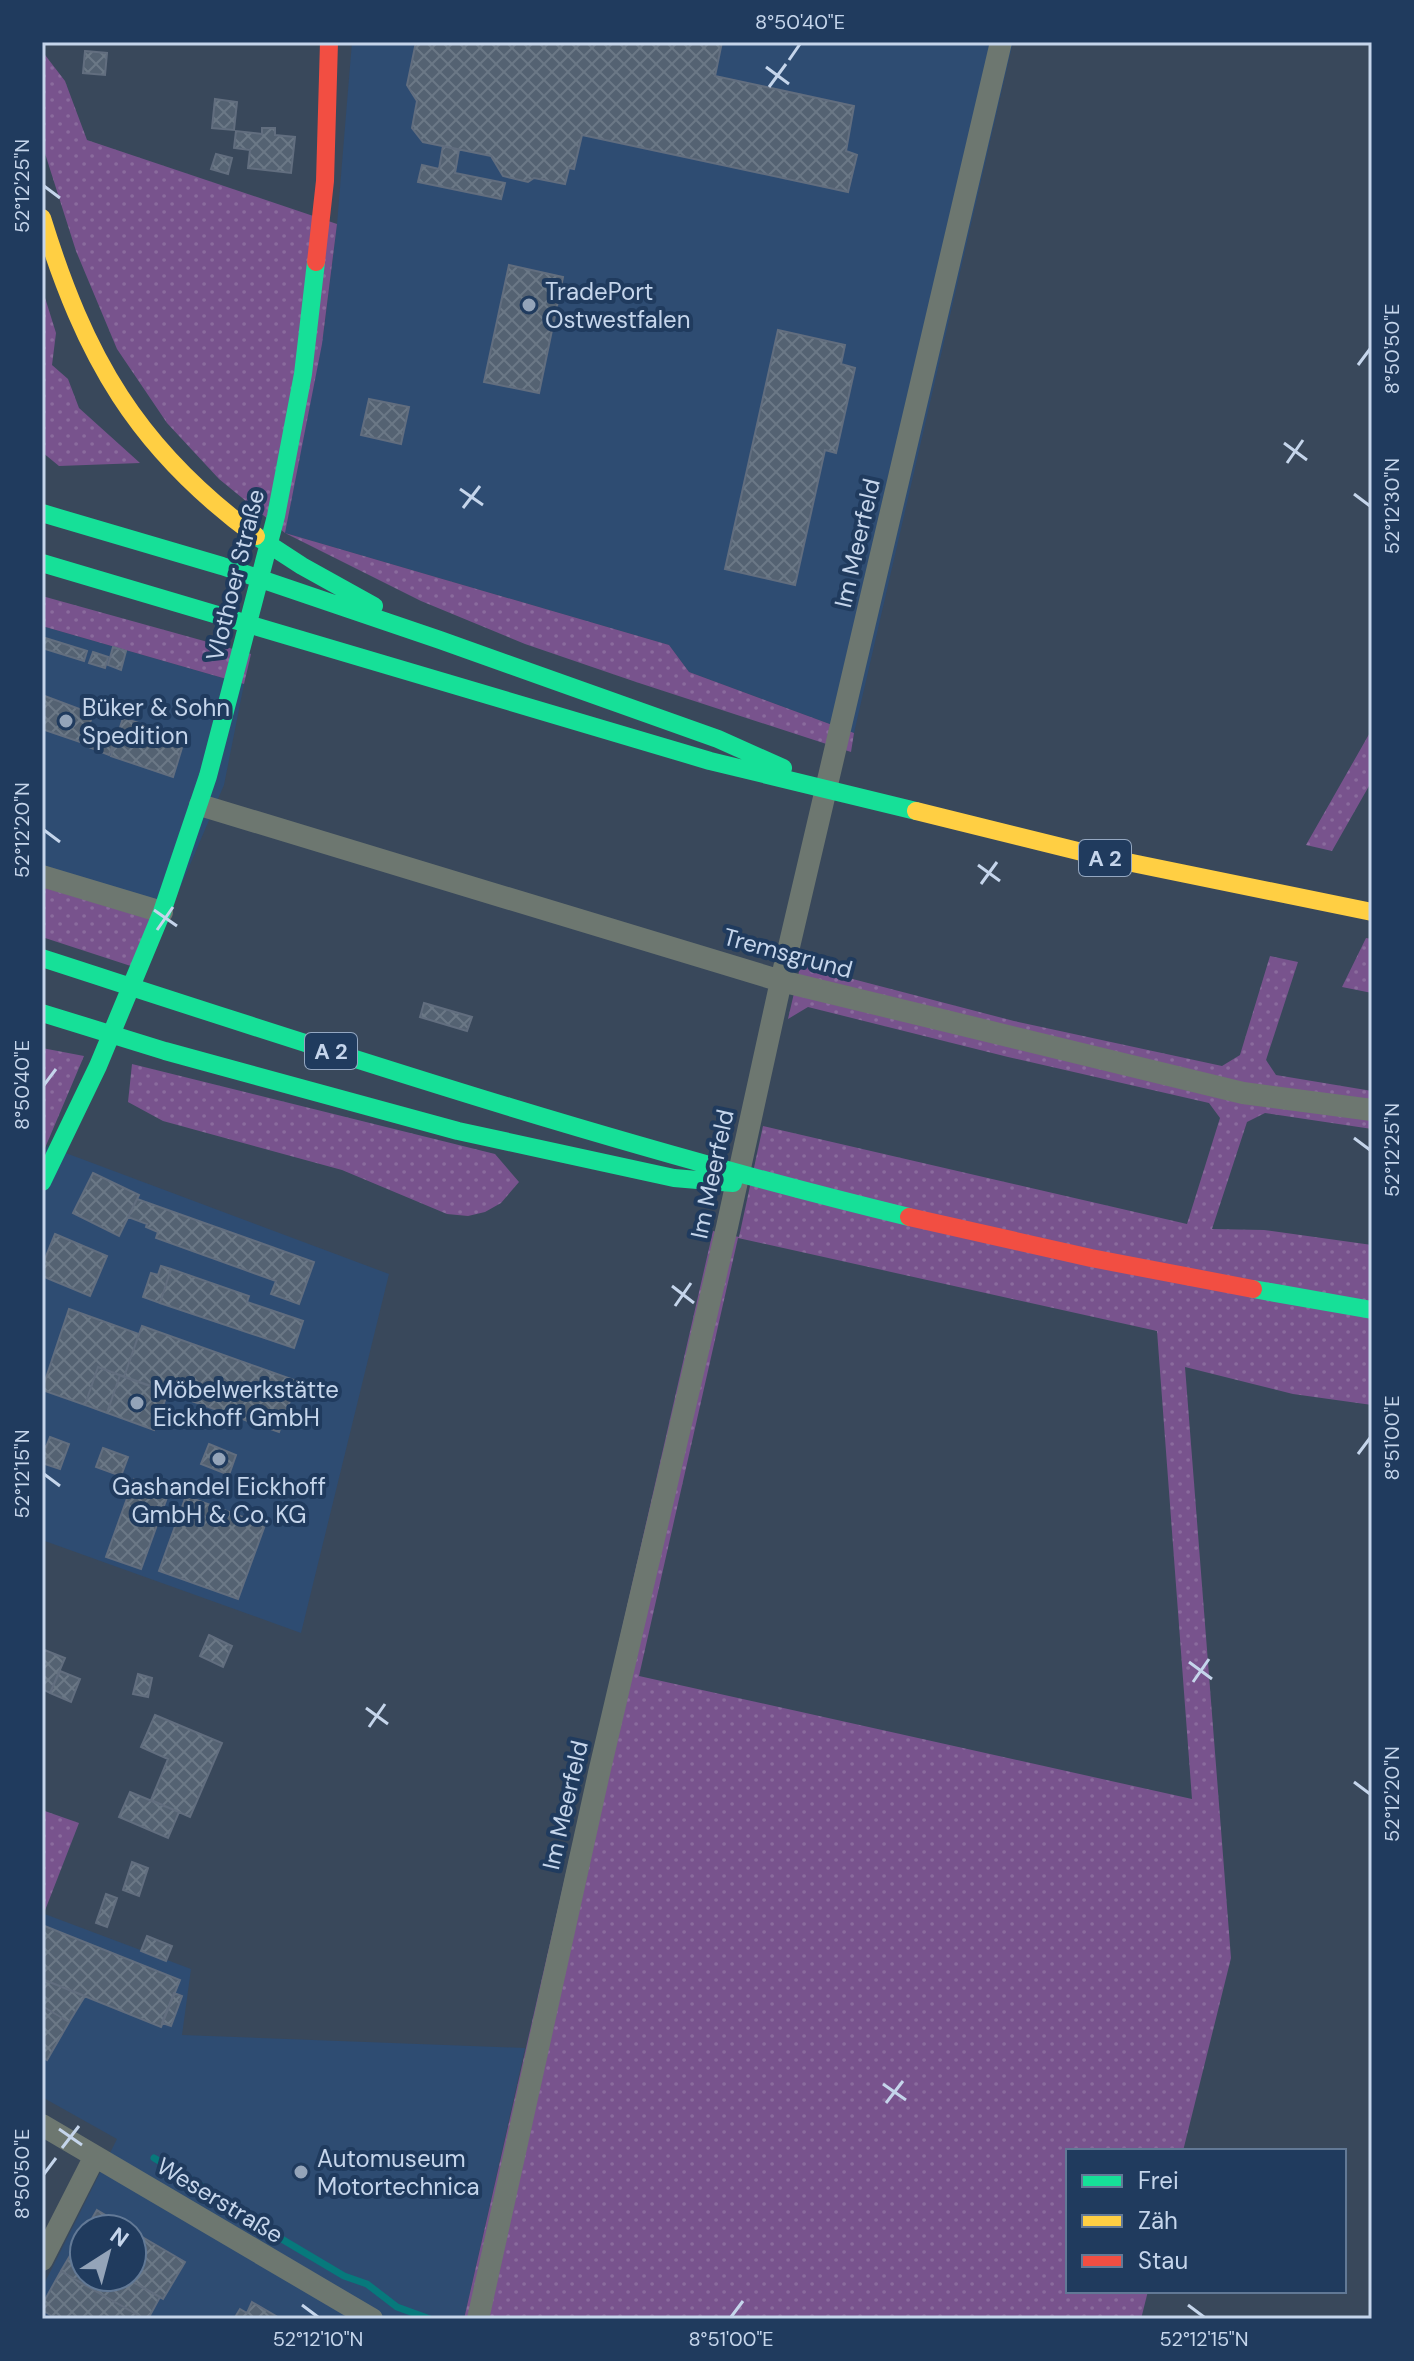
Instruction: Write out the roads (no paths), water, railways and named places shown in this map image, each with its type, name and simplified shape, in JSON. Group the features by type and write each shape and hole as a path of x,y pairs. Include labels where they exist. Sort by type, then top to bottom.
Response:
{"main road":[{"name":"Vlothoer Straße","path":"42,1182 98,1066 162,912 200,805 276,516 303,374 325,181 329,42"},
{"path":"42,218 69,299 98,360 148,437 178,471 214,504 277,552 328,583 440,640"},
{"path":"42,513 222,566 440,640 718,739 840,793"},
{"name":"A 2","path":"42,563 710,761 1098,856 1372,912"},
{"name":"A 2","path":"42,958 630,1144 795,1188 1061,1251 1372,1310"},
{"path":"42,1013 165,1051 458,1131 674,1178 795,1188"},
{"path":"42,1024 79,1024"}],"street":[{"name":"Im Meerfeld","path":"478,2319 595,1788 1001,42"},
{"name":"Tremsgrund","path":"200,805 781,981 1243,1093 1372,1110"},
{"path":"42,876 162,912"},
{"name":"Weserstraße","path":"42,2125 372,2319"},
{"path":"42,2260 95,2156"}],"waterway":[{"path":"154,2158 235,2206 257,2225"},
{"path":"280,2238 344,2276 367,2284 397,2307 430,2319"}],"place":[{"name":"TradePort Ostwestfalen","path":"529,305"},
{"name":"Büker & Sohn Spedition","path":"66,721"},
{"name":"Möbelwerkstätte Eickhoff GmbH","path":"137,1403"},
{"name":"Gashandel Eickhoff GmbH & Co. KG","path":"219,1459"},
{"name":"Automuseum Motortechnica","path":"301,2172"}]}
